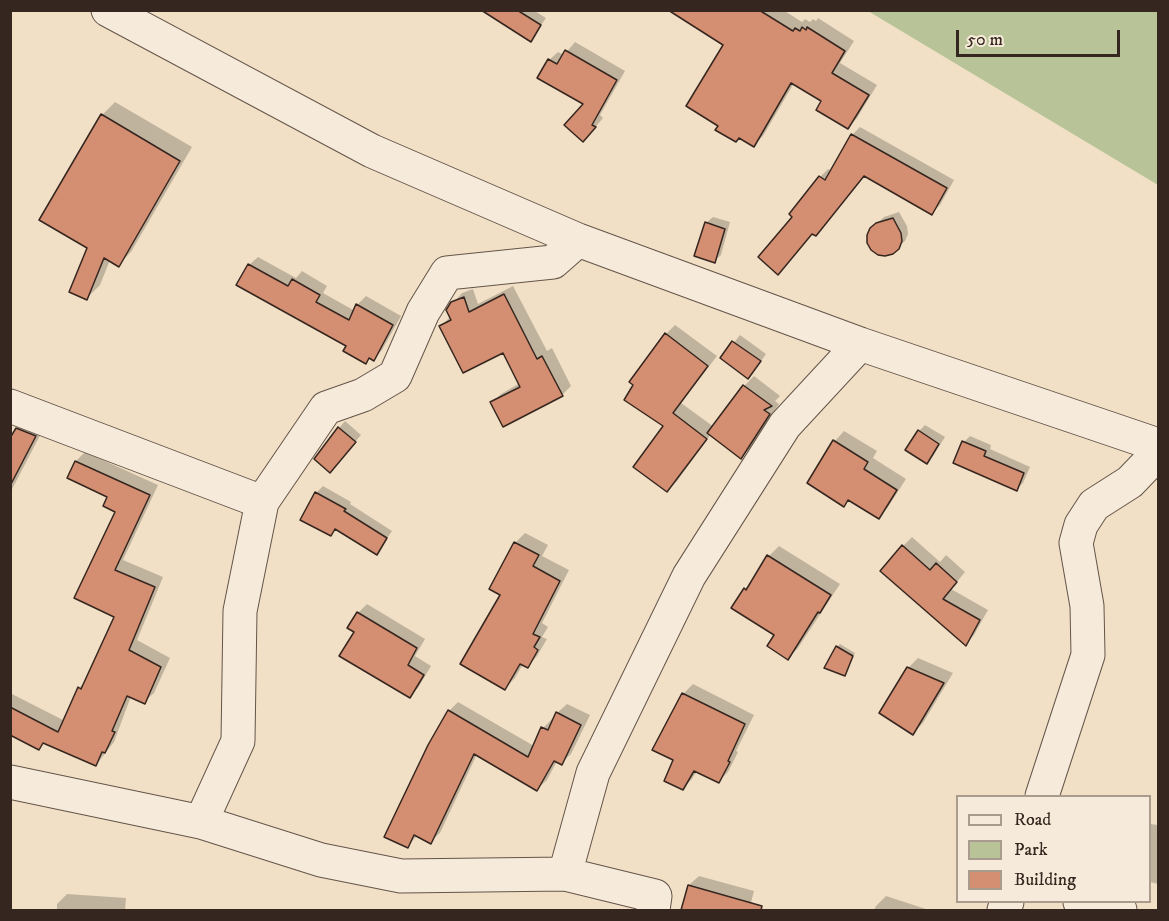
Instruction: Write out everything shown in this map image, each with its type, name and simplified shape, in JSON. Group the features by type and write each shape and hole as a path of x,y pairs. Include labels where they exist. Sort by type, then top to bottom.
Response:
{"street":[{"path":"108,10 372,151 578,240 860,344 1158,445"},
{"path":"201,822 238,741 240,611 262,502 326,408 363,395 395,376 423,312 447,273 554,262 578,240"},
{"path":"566,874 592,773 689,576 785,425 860,344"},
{"path":"10,406 262,502"},
{"path":"1042,795 1088,655 1087,606 1076,543 1081,525 1094,505 1130,482 1158,453"},
{"path":"10,782 201,822 321,860 401,876 566,874 655,896 653,910"},
{"path":"1085,903 1120,910"}],"green space":[{"path":"868,11 1158,11 1158,185"}],"building":[{"path":"481,10 517,10 541,25 531,42"},
{"path":"668,10 759,10 793,31 795,28 800,31 802,27 806,30 807,27 845,51 832,73 869,95 848,129 816,110 821,101 791,83 754,147 739,138 736,142 715,130 718,126 686,106 723,45"},
{"path":"565,50 617,80 592,125 596,127 583,142 564,125 583,104 537,78 548,59 557,64"},
{"path":"101,114 180,161 119,267 104,258 87,300 69,292 87,248 39,220"},
{"path":"851,134 947,188 932,215 864,176 816,236 812,234 778,275 758,257 792,217 789,214 819,176 825,180"},
{"path":"893,218 901,233 902,241 899,249 893,254 878,255 867,243 867,235 876,223"},
{"path":"705,222 725,229 715,263 694,256"},
{"path":"248,264 288,286 292,279 320,295 316,302 349,320 356,304 393,325 374,361 369,358 366,364 343,351 346,346 236,285"},
{"path":"504,294 537,359 542,356 563,396 503,427 490,402 520,387 503,353 463,373 439,326 451,320 446,310 451,302 464,297 469,312"},
{"path":"665,333 708,366 673,413 707,439 667,492 633,467 663,426 624,400 633,385 629,382"},
{"path":"732,341 761,361 748,379 720,358"},
{"path":"743,385 772,406 764,410 770,414 741,459 707,433"},
{"path":"338,427 356,442 330,473 314,459"},
{"path":"16,428 36,436 10,486 10,438"},
{"path":"918,430 939,444 927,464 905,450"},
{"path":"833,440 868,462 864,469 897,490 879,519 848,500 844,507 807,483"},
{"path":"962,441 986,451 984,456 1024,473 1017,491 953,463"},
{"path":"75,461 150,495 115,570 155,587 129,650 161,667 145,704 127,696 112,731 115,732 96,766 43,743 39,750 10,735 10,707 58,732 78,687 81,689 114,617 74,598 115,512 103,506 107,497 67,478"},
{"path":"315,492 346,509 344,511 387,538 377,555 335,529 331,536 300,520"},
{"path":"514,542 539,555 533,566 560,581 533,634 540,637 534,647 538,650 528,668 520,664 505,690 460,664 500,595 489,589"},
{"path":"902,545 930,570 936,563 957,582 943,599 980,620 966,646 880,571"},
{"path":"767,555 831,595 788,660 767,646 774,635 731,608 744,588 746,590"},
{"path":"357,612 417,648 408,665 424,675 410,698 339,656 354,632 347,628"},
{"path":"836,646 853,656 845,676 824,668"},
{"path":"907,667 944,683 913,735 879,713"},
{"path":"682,693 745,724 719,783 694,771 683,790 664,781 673,760 652,750"},
{"path":"448,710 528,757 541,727 548,730 556,712 581,725 562,765 554,761 537,791 474,754 431,844 414,835 408,848 384,837 428,745"},
{"path":"688,885 762,906 761,910 681,910"}]}
